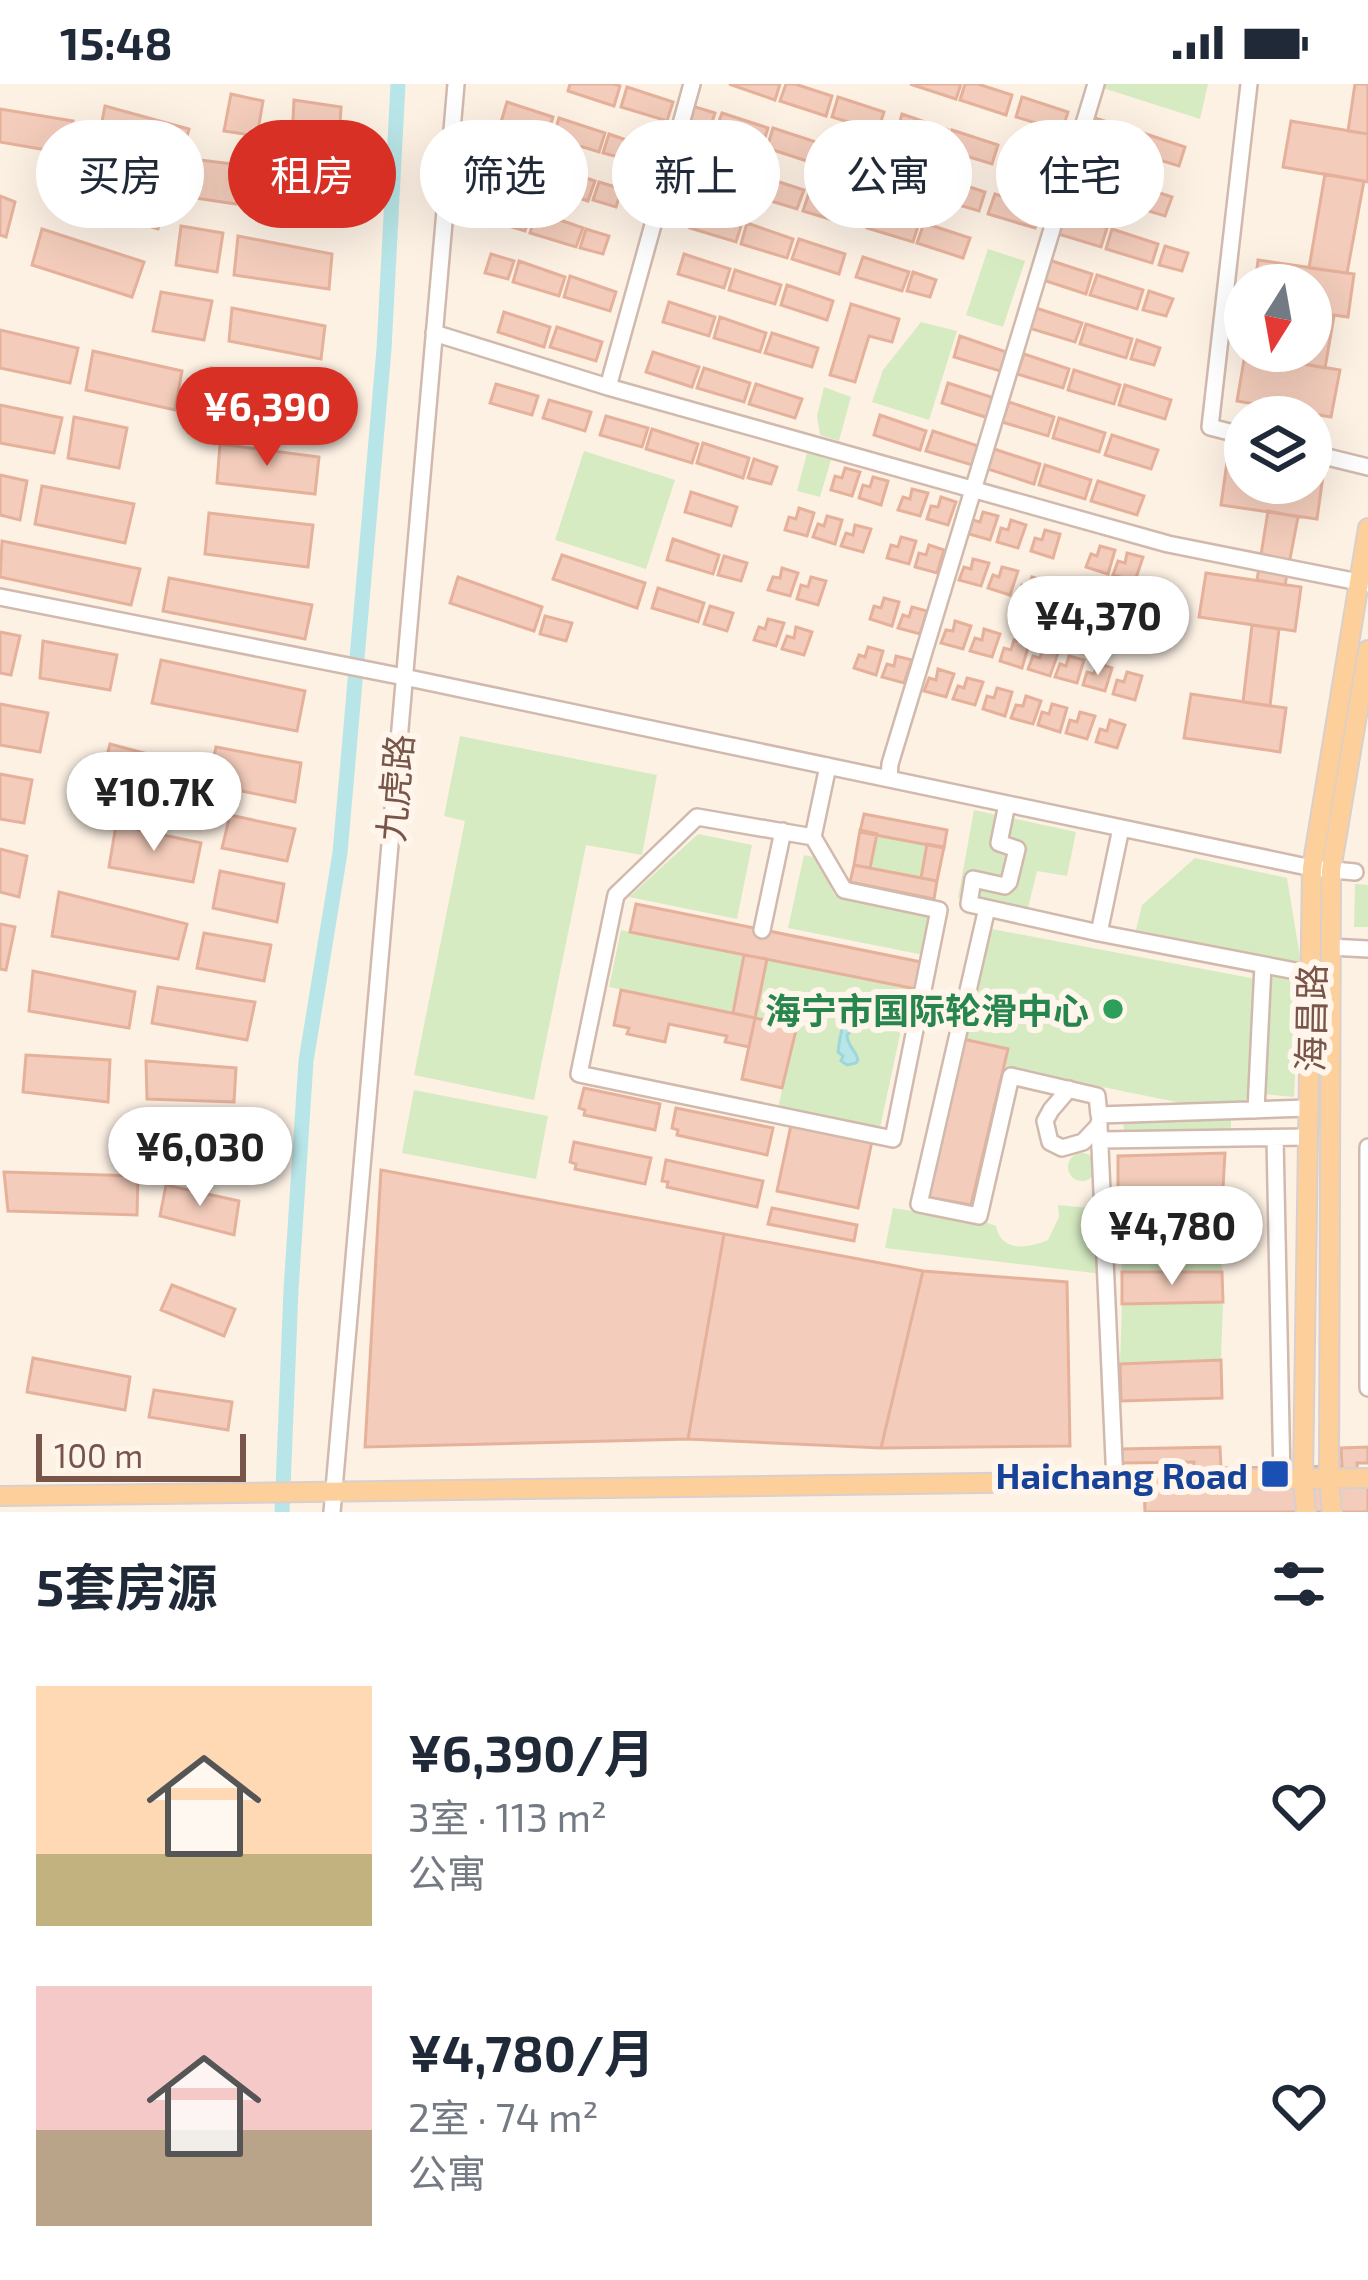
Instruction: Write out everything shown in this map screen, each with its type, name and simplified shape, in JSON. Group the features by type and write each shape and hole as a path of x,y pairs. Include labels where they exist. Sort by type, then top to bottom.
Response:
{"main road":[{"name":"海昌路","path":"1306,1512 1311,974 1368,528"},
{"name":"海昌路","path":"1332,1512 1330,947 1325,866 1368,650"},
{"path":"0,1496 253,1493 326,1499 1368,1478"}],"street":[{"name":"九虎路","path":"326,1499 395,676 434,333 456,84"},
{"path":"608,387 692,84"},
{"path":"889,779 1096,84"},
{"path":"1224,431 1210,427 1249,84"},
{"path":"434,333 608,387 1168,544 1364,583"},
{"path":"1332,458 1368,467"},
{"path":"0,597 1121,828 1325,866 1362,867"},
{"path":"813,837 697,817 616,895 579,1074 893,1139 939,910 844,890 813,837 827,766"},
{"path":"1007,804 999,843 1017,849 1009,882 1005,886 973,879 969,904 1311,974"},
{"path":"1100,933 1121,828"},
{"path":"762,930 783,831"},
{"path":"987,908 919,1204 979,1216 1011,1076 1096,1096 1115,1482"},
{"path":"1330,947 1368,949"},
{"path":"1256,1110 1263,964"},
{"path":"1069,1089 1045,1121 1051,1142 1062,1148 1083,1142 1099,1127 1308,1108"},
{"path":"1099,1127 1308,1137"},
{"path":"1275,1138 1282,1480"},
{"path":"1368,1147 1368,1388"}],"green space":[{"path":"1104,84 1208,84 1200,119 1103,88"},
{"path":"988,249 1025,261 1003,327 966,315"},
{"path":"921,322 957,331 929,420 872,402 883,370"},
{"path":"824,387 851,397 839,441 820,435 817,416"},
{"path":"584,451 675,480 646,569 555,540"},
{"path":"807,453 831,460 820,497 797,491"},
{"path":"460,736 657,775 642,855 586,845 534,1100 414,1075 465,821 444,816"},
{"path":"974,810 1076,832 1067,876 1037,871 1027,912 958,898"},
{"path":"698,834 752,845 737,919 629,897"},
{"path":"877,834 927,844 921,878 870,868"},
{"path":"804,855 818,858 835,896 932,917 924,955 788,928"},
{"path":"1195,858 1287,878 1301,963 1136,930 1142,905"},
{"path":"1355,884 1368,885 1368,927 1354,927"},
{"name":"海宁市国际轮滑中心","path":"992,929 1256,979 1249,1093 1242,1107 1201,1107 1004,1067 1008,1049 963,1039"},
{"path":"621,930 744,955 733,1013 609,987"},
{"path":"767,959 910,988 880,1128 778,1108 796,1026 755,1018"},
{"path":"1267,977 1300,978 1294,1097 1262,1094"},
{"path":"414,1090 548,1116 536,1179 402,1153"},
{"path":"1231,1117 1231,1130 1124,1134 1123,1120"},
{"path":"1082,1153 1092,1157 1096,1167 1092,1177 1082,1181 1072,1177 1068,1167 1072,1157"},
{"path":"1118,1188 1223,1188 1222,1272 1122,1272"},
{"path":"1058,1205 1101,1209 1102,1274 885,1248 893,1208 988,1223 996,1226 1004,1241 1025,1246 1048,1240 1059,1217"},
{"path":"1223,1302 1221,1360 1120,1364 1122,1304"}],"water":[{"path":"855,1009 871,1011 871,1015 857,1019 847,1035 858,1060 847,1065 838,1052 844,1023"}],"building":[{"path":"570,84 620,86 614,106 568,91"},
{"path":"729,84 780,84 775,100"},
{"path":"786,84 832,96 826,116 780,101"},
{"path":"910,84 961,84 956,99"},
{"path":"965,84 1012,95 1006,115 960,100"},
{"path":"1355,84 1368,84 1368,134 1348,131"},
{"path":"627,87 673,102 667,120 621,107"},
{"path":"231,94 263,101 260,120 228,120 228,132 224,131"},
{"path":"838,97 884,112 881,120 832,117"},
{"path":"1022,97 1068,112 1065,120 1016,117"},
{"path":"294,100 341,107 340,120 293,120"},
{"path":"507,102 553,117 552,120 502,120"},
{"path":"105,106 156,120 102,120"},
{"path":"692,106 715,113 713,120 687,120"},
{"path":"0,109 67,120 36,120 36,148 0,142"},
{"path":"1291,121 1368,134 1368,182 1283,167"},
{"path":"588,127 605,133 599,152 588,149"},
{"path":"780,130 804,138 804,160 780,152"},
{"path":"609,134 612,135 612,155 603,153"},
{"path":"972,137 996,144 992,164 972,158"},
{"path":"1164,140 1185,147 1179,166 1164,161"},
{"path":"204,160 228,163 228,203 204,199"},
{"path":"1325,174 1364,181 1347,273 1332,271 1332,264 1310,264"},
{"path":"599,182 612,186 612,206 593,200"},
{"path":"780,182 804,190 797,209 780,204"},
{"path":"972,188 985,192 979,211 972,209"},
{"path":"995,194 996,194 996,216 988,214"},
{"path":"1164,194 1172,197 1164,216"},
{"path":"0,196 15,202 6,237 0,235"},
{"path":"181,228 223,233 217,272 176,265"},
{"path":"532,228 583,228 576,247 530,233"},
{"path":"690,228 740,228 736,242"},
{"path":"746,228 793,239 787,258 741,244"},
{"path":"867,228 917,228 913,242"},
{"path":"922,228 970,238 963,258 917,243"},
{"path":"1056,228 1107,228 1101,247 1055,233"},
{"path":"42,229 144,262 132,297 32,265"},
{"path":"586,229 609,236 603,254 580,248"},
{"path":"1112,229 1158,244 1152,263 1106,249"},
{"path":"238,236 332,254 329,289 234,275"},
{"path":"799,239 845,254 839,274 792,259"},
{"path":"1165,246 1188,253 1182,271 1159,265"},
{"path":"491,254 514,261 508,279 485,273"},
{"path":"684,254 730,269 724,288 678,274"},
{"path":"863,257 909,272 902,291 856,277"},
{"path":"1046,259 1092,274 1086,294 1040,279"},
{"path":"519,261 565,277 559,296 513,282"},
{"path":"735,270 781,285 775,304 729,290"},
{"path":"1332,271 1354,274 1348,317 1332,315"},
{"path":"913,272 936,280 930,297 907,291"},
{"path":"1097,275 1143,290 1137,309 1090,295"},
{"path":"570,276 616,292 610,311 564,297"},
{"path":"787,285 833,301 827,320 781,305"},
{"path":"1149,291 1173,299 1166,316 1143,310"},
{"path":"161,292 212,301 204,340 153,331"},
{"path":"669,302 715,317 709,336 663,322"},
{"path":"851,304 899,319 892,342 869,336 855,382 830,375"},
{"path":"232,308 325,326 321,359 229,341"},
{"path":"1036,308 1082,323 1075,342 1029,328"},
{"path":"504,312 550,327 544,347 498,332"},
{"path":"720,317 766,333 760,352 714,338"},
{"path":"1086,324 1132,339 1126,358 1080,344"},
{"path":"557,327 602,342 596,361 550,347"},
{"path":"0,330 78,348 70,383 0,368"},
{"path":"772,333 818,348 812,367 765,353"},
{"path":"960,336 1006,352 1000,371 954,357"},
{"path":"1137,340 1160,348 1154,365 1131,359"},
{"path":"93,351 182,371 175,410 86,390"},
{"path":"653,352 699,367 692,387 646,372"},
{"path":"1024,354 1069,369 1063,388 1017,374"},
{"path":"211,368 323,386 321,423 209,406"},
{"path":"704,368 750,383 744,402 697,388"},
{"path":"1074,370 1120,385 1114,404 1068,390"},
{"path":"1340,370 1332,412 1332,396 1238,396 1242,372"},
{"path":"948,383 994,398 988,418 942,403"},
{"path":"496,384 538,396 532,415 490,403"},
{"path":"756,384 802,399 795,418 749,404"},
{"path":"1125,385 1171,400 1165,419 1119,405"},
{"path":"549,400 591,412 585,431 543,418"},
{"path":"1009,402 1054,417 1048,436 1002,422"},
{"path":"0,405 62,418 54,453 0,443"},
{"path":"880,415 926,431 920,450 874,435"},
{"path":"606,416 648,428 642,447 600,435"},
{"path":"74,417 127,428 119,468 68,458"},
{"path":"1059,418 1105,433 1099,452 1053,438"},
{"path":"652,429 698,444 692,463 646,449"},
{"path":"933,431 978,446 972,465 926,451"},
{"path":"1112,435 1158,450 1151,469 1105,455"},
{"path":"703,443 749,458 743,478 697,463"},
{"path":"220,444 319,457 315,494 217,483"},
{"path":"994,449 1040,464 1034,484 988,469"},
{"path":"754,459 777,467 771,484 748,478"},
{"path":"1045,465 1091,480 1085,499 1039,485"},
{"path":"845,468 860,472 852,496 831,490 835,476 842,478"},
{"path":"0,475 27,481 20,520 0,515"},
{"path":"873,477 888,481 881,505 859,498 863,485 870,487"},
{"path":"1098,481 1144,496 1137,515 1091,501"},
{"path":"1224,484 1224,504 1319,504 1317,519 1221,505"},
{"path":"42,486 134,504 125,543 35,524"},
{"path":"912,489 928,493 920,516 898,510 903,497 910,499"},
{"path":"691,492 737,507 731,526 685,512"},
{"path":"941,497 956,502 948,525 927,519 931,506 938,507"},
{"path":"799,508 814,513 807,536 785,530 789,517 796,519"},
{"path":"1268,511 1298,517 1285,585 1257,580"},
{"path":"983,512 998,516 990,540 969,534 973,520 980,522"},
{"path":"209,513 313,525 308,567 205,554"},
{"path":"827,516 842,520 835,544 813,537"},
{"path":"1011,520 1026,525 1018,548 997,542 1001,528 1008,530"},
{"path":"855,525 871,529 863,552 841,546 846,533 853,535"},
{"path":"1045,530 1060,534 1053,558 1031,551 1035,538 1042,540"},
{"path":"901,537 916,541 909,564 887,558 891,545 898,547"},
{"path":"673,539 719,555 713,574 667,560"},
{"path":"2,541 140,569 131,605 0,577"},
{"path":"929,545 944,550 937,573 915,567 919,553 926,555"},
{"path":"1100,546 1115,550 1108,574 1086,567"},
{"path":"1127,553 1143,557 1135,581 1113,575 1118,561 1125,563"},
{"path":"562,555 645,583 637,608 553,579"},
{"path":"724,556 747,563 741,581 718,575"},
{"path":"973,559 989,563 981,586 959,580 964,567 971,569"},
{"path":"1002,567 1018,571 1010,595 988,588"},
{"path":"782,568 798,573 790,596 768,590 773,577 780,578"},
{"path":"1206,573 1301,587 1295,631 1199,617"},
{"path":"458,577 542,607 534,631 450,603"},
{"path":"811,577 826,581 818,605 797,599 801,585 808,587"},
{"path":"1032,577 1047,582 1040,605 1018,599 1022,585 1029,587"},
{"path":"169,578 312,605 305,639 163,611"},
{"path":"1061,586 1076,590 1068,613 1046,607"},
{"path":"658,588 704,603 698,622 652,608"},
{"path":"1087,593 1102,597 1095,621 1073,615 1077,601 1084,603"},
{"path":"884,598 899,602 892,626 870,619 874,606 881,608"},
{"path":"1115,601 1130,605 1123,629 1101,623 1105,609 1112,611"},
{"path":"710,606 733,613 727,631 704,624"},
{"path":"912,607 927,611 920,634 898,628"},
{"path":"545,616 572,623 566,641 540,634"},
{"path":"768,619 784,623 776,646 754,640"},
{"path":"955,621 971,626 963,649 941,643 946,630 953,631"},
{"path":"1252,625 1279,629 1270,706 1243,702"},
{"path":"796,627 812,632 804,655 782,649 787,636 794,638"},
{"path":"984,629 1000,634 992,657 970,651 975,638 982,640"},
{"path":"0,632 20,636 11,675 0,673"},
{"path":"1014,640 1029,644 1022,668 1000,661 1004,648 1011,650"},
{"path":"43,641 117,655 110,690 40,678"},
{"path":"868,647 883,651 876,675 854,668"},
{"path":"1043,648 1058,653 1050,676 1028,669"},
{"path":"896,656 912,660 904,683 882,677 887,664 894,666"},
{"path":"1069,656 1084,660 1077,683 1055,677"},
{"path":"161,660 305,691 297,731 152,703"},
{"path":"1097,663 1112,668 1105,691 1083,685 1087,672 1094,674"},
{"path":"938,669 954,674 946,697 924,691 929,678 936,680"},
{"path":"1127,672 1142,676 1135,700 1113,694 1117,680 1124,682"},
{"path":"967,678 983,682 975,705 953,699"},
{"path":"997,688 1012,692 1005,716 983,709 987,696 994,698"},
{"path":"1191,694 1286,708 1280,752 1184,738"},
{"path":"1026,696 1041,701 1033,724 1011,718"},
{"path":"0,704 48,713 40,752 0,745"},
{"path":"1052,704 1067,708 1060,732 1038,725 1042,712 1049,714"},
{"path":"1080,712 1095,716 1087,739 1066,733 1070,720 1077,722"},
{"path":"1110,720 1125,725 1117,748 1096,742 1100,729 1107,731"},
{"path":"110,744 189,765 181,795 102,775"},
{"path":"216,747 301,763 295,802 208,784"},
{"path":"0,774 32,780 24,823 0,819"},
{"path":"864,814 947,830 944,848 860,832"},
{"path":"230,815 295,829 287,861 222,848"},
{"path":"116,825 201,843 193,882 109,867"},
{"path":"860,830 877,834 870,868 854,865"},
{"path":"927,844 944,847 937,881 921,878"},
{"path":"0,849 27,856 19,897 0,892"},
{"path":"854,865 937,881 934,899 850,882"},
{"path":"220,871 284,884 277,922 213,908"},
{"path":"59,892 187,924 178,959 52,936"},
{"path":"636,904 921,962 916,989 630,932"},
{"path":"0,924 15,927 6,970 0,969"},
{"path":"204,933 271,945 264,981 197,968"},
{"path":"744,955 767,959 755,1018 733,1013"},
{"path":"33,971 135,992 129,1028 29,1011"},
{"path":"158,987 255,1002 247,1040 152,1023"},
{"path":"621,990 755,1018 749,1047 725,1042 727,1036 669,1024 665,1042 627,1034 629,1028 614,1025"},
{"path":"755,1018 797,1026 782,1088 742,1079"},
{"path":"963,1039 1008,1049 971,1205 927,1197"},
{"path":"26,1055 110,1060 108,1102 23,1092"},
{"path":"146,1061 236,1068 234,1102 147,1099"},
{"path":"584,1088 660,1104 655,1130 584,1115 585,1110 579,1108"},
{"path":"676,1108 773,1128 767,1155 677,1135 678,1130 672,1128"},
{"path":"791,1125 872,1141 858,1208 777,1191"},
{"path":"574,1142 651,1158 645,1184 575,1169 576,1164 570,1162"},
{"path":"1225,1153 1223,1188 1118,1188 1118,1156"},
{"path":"666,1160 763,1181 757,1207 667,1187 668,1182 662,1181"},
{"path":"381,1170 724,1234 688,1439 365,1447"},
{"path":"4,1172 138,1176 137,1215 8,1211"},
{"path":"166,1185 239,1201 234,1235 160,1216"},
{"path":"772,1208 857,1225 854,1241 768,1224"},
{"path":"724,1234 923,1271 881,1448 688,1439"},
{"path":"923,1271 1067,1282 1070,1446 881,1448"},
{"path":"1122,1272 1222,1272 1223,1302 1122,1304"},
{"path":"172,1285 235,1309 224,1336 161,1310"},
{"path":"33,1358 130,1377 125,1410 27,1392"},
{"path":"1221,1360 1222,1398 1121,1401 1120,1364"},
{"path":"154,1390 232,1402 228,1430 149,1417"},
{"name":"Haichang Road","path":"1220,1447 1221,1468 1342,1466 1341,1448 1368,1447 1368,1463 1357,1463 1358,1482 1368,1481 1368,1512 1145,1512 1144,1485 1193,1484 1194,1462 1120,1463 1120,1449"}],"waterway":[{"path":"282,1512 306,1061 340,853 384,349 398,84"}],"place":[{"name":"海宁市国际轮滑中心","path":"1113,1009"},
{"name":"Haichang Road","path":"1275,1474"}]}
